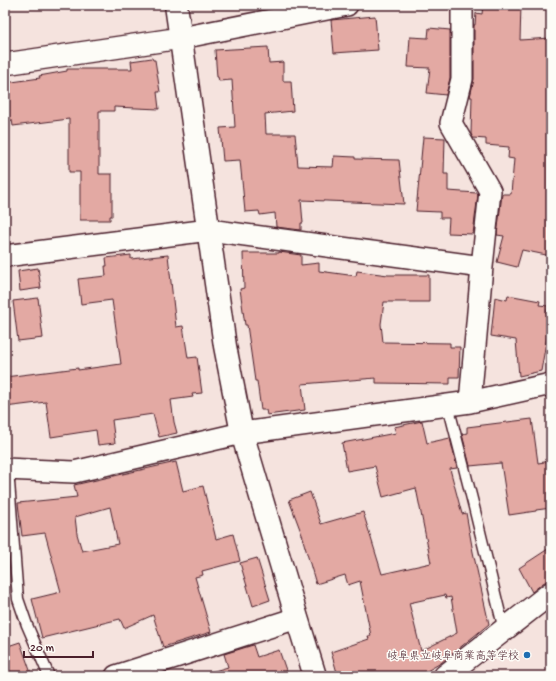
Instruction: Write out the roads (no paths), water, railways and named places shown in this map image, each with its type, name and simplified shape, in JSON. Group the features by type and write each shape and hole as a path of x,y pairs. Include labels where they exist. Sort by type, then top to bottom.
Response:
{"street":[{"path":"176,5 225,346 242,433 315,676"},
{"path":"5,64 181,38 347,5"},
{"path":"462,5 462,79 451,123 490,191 470,402"},
{"path":"5,256 209,230 482,267"},
{"path":"7,469 74,472 242,433 470,402 551,384"},
{"path":"445,676 551,593"},
{"path":"119,675 297,618"}],"lane":[{"path":"448,405 504,630"},
{"path":"7,469 18,599 27,625 49,676"}],"place":[{"name":"岐阜県立岐阜商業高等学校","path":"527,655"}]}
